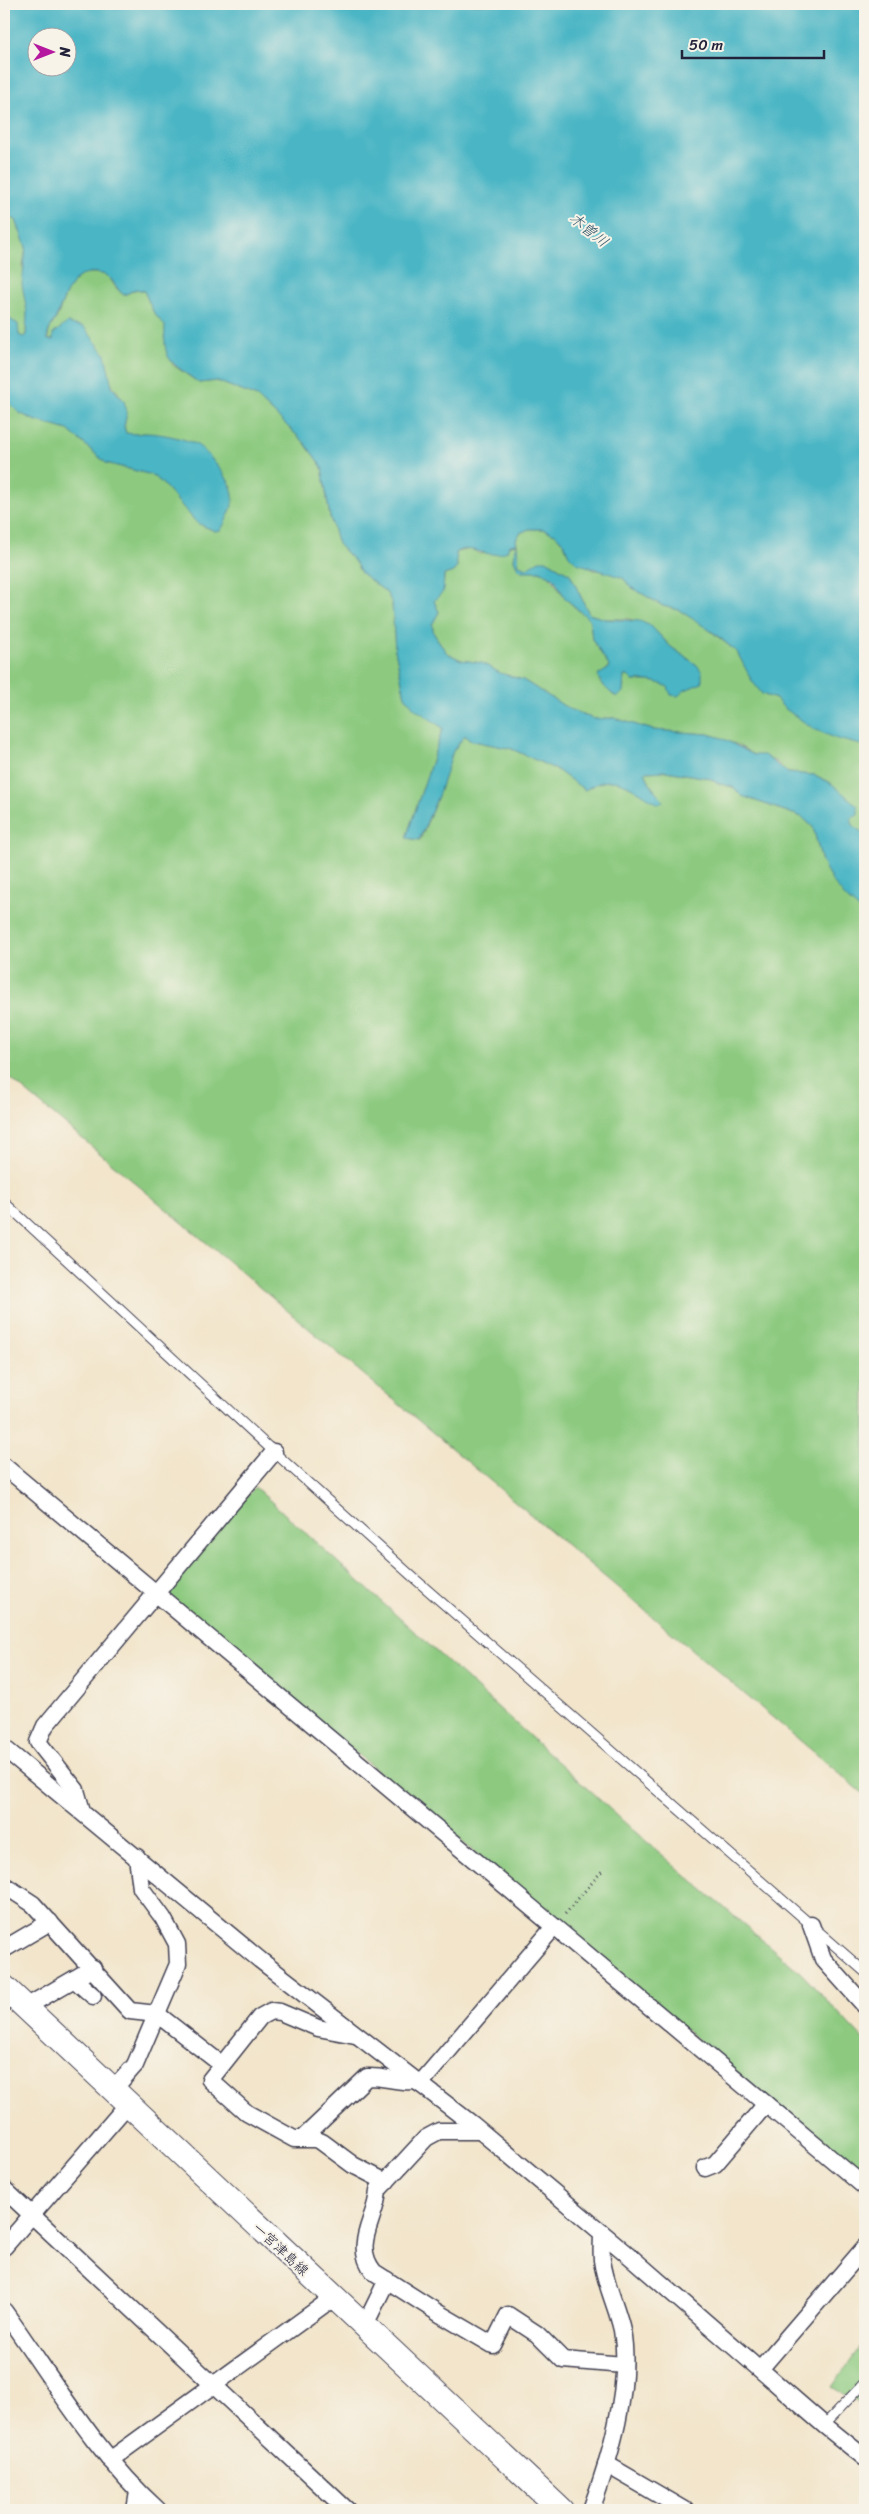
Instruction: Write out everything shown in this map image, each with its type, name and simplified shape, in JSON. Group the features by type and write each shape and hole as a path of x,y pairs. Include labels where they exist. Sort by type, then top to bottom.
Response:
{"main road":[{"name":"一宮津島線","path":"4,1986 333,2298 561,2510"}],"street":[{"path":"82,1811 76,1790 38,1742 45,1726 274,1452"},
{"path":"4,1466 865,2187"},
{"path":"4,1748 260,1960 480,2131 865,2458"},
{"path":"4,2247 31,2215 121,2097 178,1964 177,1944 163,1918 141,1888 136,1856"},
{"path":"4,1885 33,1904 130,2011 157,2014 221,2064"},
{"path":"4,1949 50,1922"},
{"path":"811,1925 823,1959 865,2006"},
{"path":"303,2138 367,2077 381,2077 401,2083 418,2083 554,1927"},
{"path":"26,2007 93,1968"},
{"path":"74,1979 93,1996"},
{"path":"358,2036 318,2028 280,2012 270,2011 260,2017 210,2080 247,2113 294,2139 303,2138 322,2142 353,2165 386,2182"},
{"path":"704,2168 715,2164 766,2104"},
{"path":"480,2131 439,2131 426,2138 378,2190 378,2203 369,2220 364,2251 368,2264 387,2280 493,2345 508,2315 537,2334 563,2360 624,2365"},
{"path":"4,2189 347,2510"},
{"path":"591,2510 606,2464 622,2390 624,2365 622,2330 602,2262 602,2233"},
{"path":"760,2369 865,2247"},
{"path":"364,2327 387,2280"},
{"path":"110,2460 214,2387 333,2298"},
{"path":"4,2310 110,2460 138,2492 158,2510"},
{"path":"606,2464 685,2510"},
{"path":"134,2510 138,2492"}],"lane":[{"path":"4,1202 274,1452 415,1579 865,1972"},
{"path":"824,2425 865,2382"}],"path":[{"path":"554,1927 602,1871"}],"green space":[{"path":"4,214 16,220 26,247 23,266 27,312 26,335 23,337 19,335 4,316"},
{"path":"86,273 107,276 124,295 137,289 144,291 154,313 166,326 165,337 173,365 199,383 217,381 257,397 304,442 322,467 330,517 338,544 355,562 361,573 386,592 392,603 395,650 405,696 443,728 406,838 420,840 438,796 453,751 465,735 469,740 512,749 557,770 585,790 597,784 616,781 662,801 650,784 645,772 666,771 709,778 717,783 733,787 742,796 802,817 813,827 822,862 845,897 865,915 865,1795 4,1073 4,398 18,412 34,420 68,430 106,463 152,475 161,482 197,523 215,531 232,486 211,458 144,433 136,435 126,433 125,406 110,380 108,367 56,331 53,340 49,340 49,330 71,285"},
{"path":"529,529 543,529 555,534 564,544 569,555 594,570 609,571 623,578 631,587 663,606 679,610 698,621 737,652 762,694 776,699 784,708 865,746 865,836 853,825 832,784 815,775 788,773 775,761 754,755 738,745 708,734 653,730 614,718 594,719 569,709 523,680 500,673 482,663 461,660 447,653 434,634 432,625 439,612 434,601 443,592 444,575 453,572 457,567 456,552 471,549 481,554 516,544 514,560 522,571 546,574 554,581 568,601 590,620 592,639 609,666 599,681 614,696 624,687 623,676 628,676 633,681 652,681 685,690 697,665 671,647 651,626 629,619 605,619 589,614 570,574 546,560 527,568 519,565 516,539 520,533"},
{"path":"255,1487 633,1830 801,1973 865,2041 865,2180 164,1592"},
{"path":"865,2341 865,2407 832,2387"}],"water":[{"name":"木曽川","path":"4,4 865,4 865,746 837,739 814,729 784,708 776,699 762,694 752,681 737,652 714,633 679,610 663,606 631,587 623,578 577,563 569,555 564,543 555,534 543,529 529,529 520,533 516,539 519,565 527,568 539,560 546,560 570,574 589,614 605,619 640,621 651,626 671,647 697,665 702,672 702,683 685,690 678,696 671,695 668,687 659,683 633,681 628,676 624,676 623,692 618,697 612,694 603,685 598,675 608,669 609,666 592,639 590,620 565,598 554,578 540,571 522,571 517,567 514,560 516,544 509,545 507,551 500,554 468,549 456,552 457,567 453,572 444,575 443,592 434,601 439,612 432,625 434,634 447,653 461,660 482,663 500,673 523,680 569,709 594,719 614,718 653,730 708,734 722,738 754,755 764,755 788,773 815,775 832,784 858,806 858,815 851,818 853,825 865,836 865,915 845,897 832,881 822,862 813,827 802,817 742,796 733,787 717,783 709,778 666,771 645,772 650,784 663,801 659,804 632,787 615,781 596,784 585,790 557,770 512,749 469,740 465,735 453,751 438,796 419,840 406,838 443,728 414,708 405,696 395,650 392,603 386,592 361,573 355,562 338,544 330,517 322,467 304,442 257,397 217,381 199,383 175,365 167,355 165,326 154,313 144,291 136,289 124,295 118,290 112,280 102,274 84,274 72,284 49,330 48,340 53,340 53,334 67,323 84,327 105,354 112,387 124,401 127,412 124,427 126,433 150,433 186,440 194,443 206,453 222,471 233,494 231,510 221,530 215,531 197,523 161,482 152,475 106,463 68,430 34,420 18,412 4,398 4,316 18,324 19,335 23,337 26,335 27,312 22,284 26,247 16,220 4,214"}]}
